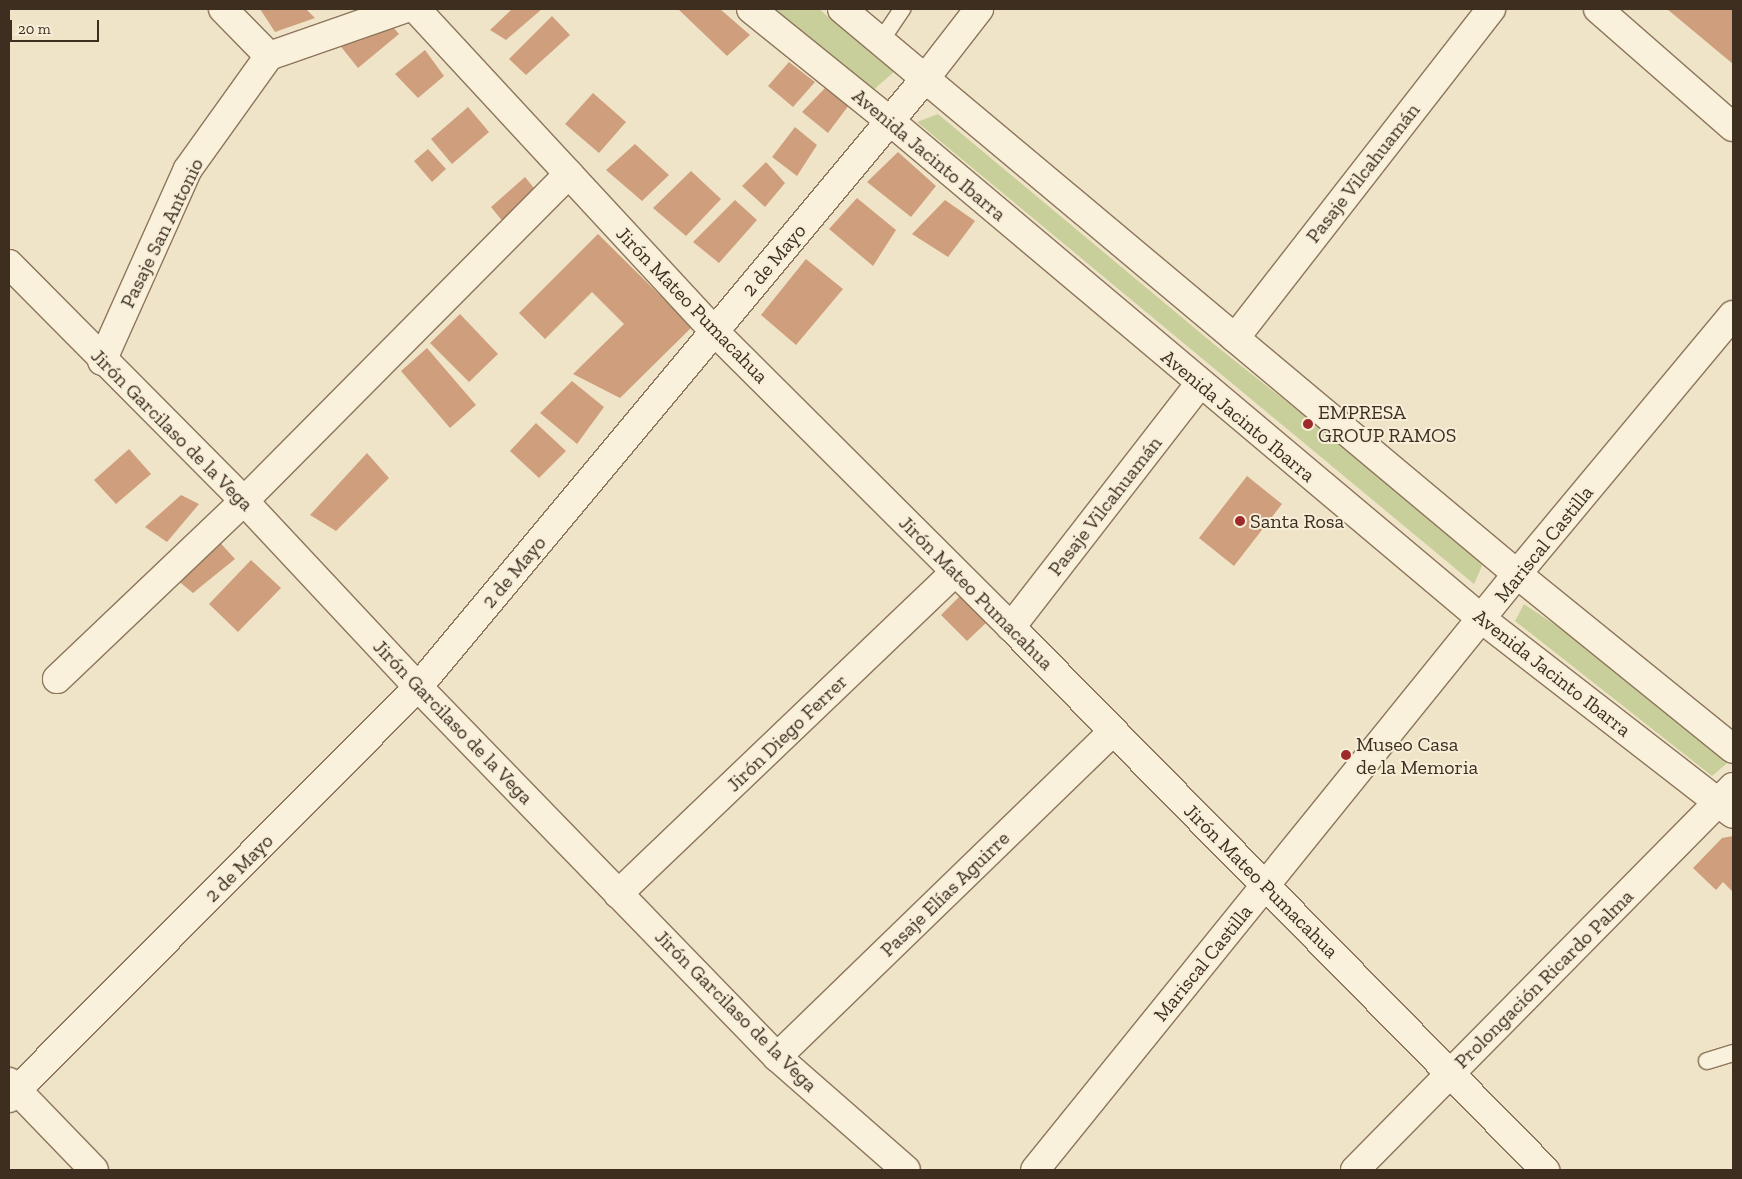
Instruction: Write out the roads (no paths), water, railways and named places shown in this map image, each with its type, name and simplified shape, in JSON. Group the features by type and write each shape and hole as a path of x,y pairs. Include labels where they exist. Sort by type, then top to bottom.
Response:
{"street":[{"path":"223,9 269,56 404,9"},
{"name":"Jirón Mateo Pumacahua","path":"416,9 715,332 1266,885 1545,1170"},
{"name":"Avenida Jacinto Ibarra","path":"751,9 890,121 1199,384 1482,620 1728,801"},
{"path":"842,9 924,80 1517,574 1733,749"},
{"name":"2 de Mayo","path":"12,1090 418,687 924,80 979,9"},
{"name":"Pasaje Vilcahuamán","path":"1234,338 1491,9"},
{"path":"1598,9 1733,127"},
{"name":"Pasaje San Antonio","path":"102,360 188,169 269,56"},
{"path":"58,680 244,502 569,174"},
{"name":"Jirón Garcilaso de la Vega","path":"9,264 244,502 418,687 777,1057 906,1170"},
{"name":"Mariscal Castilla","path":"1035,1170 1482,620 1517,574 1733,315"},
{"name":"Pasaje Vilcahuamán","path":"1011,628 1199,384"},
{"name":"Jirón Diego Ferrer","path":"618,894 955,572"},
{"name":"Pasaje Elías Aguirre","path":"777,1057 1113,731"},
{"name":"Prolongación Ricardo Palma","path":"1355,1170 1728,801"},
{"path":"12,1090 94,1170"}],"lane":[{"path":"880,42 902,9"},
{"path":"1706,1061 1733,1053"}],"place":[{"name":"EMPRESA GROUP RAMOS","path":"1308,424"},
{"name":"Santa Rosa","path":"1240,521"},
{"name":"Museo Casa de la Memoria","path":"1346,755"}]}
